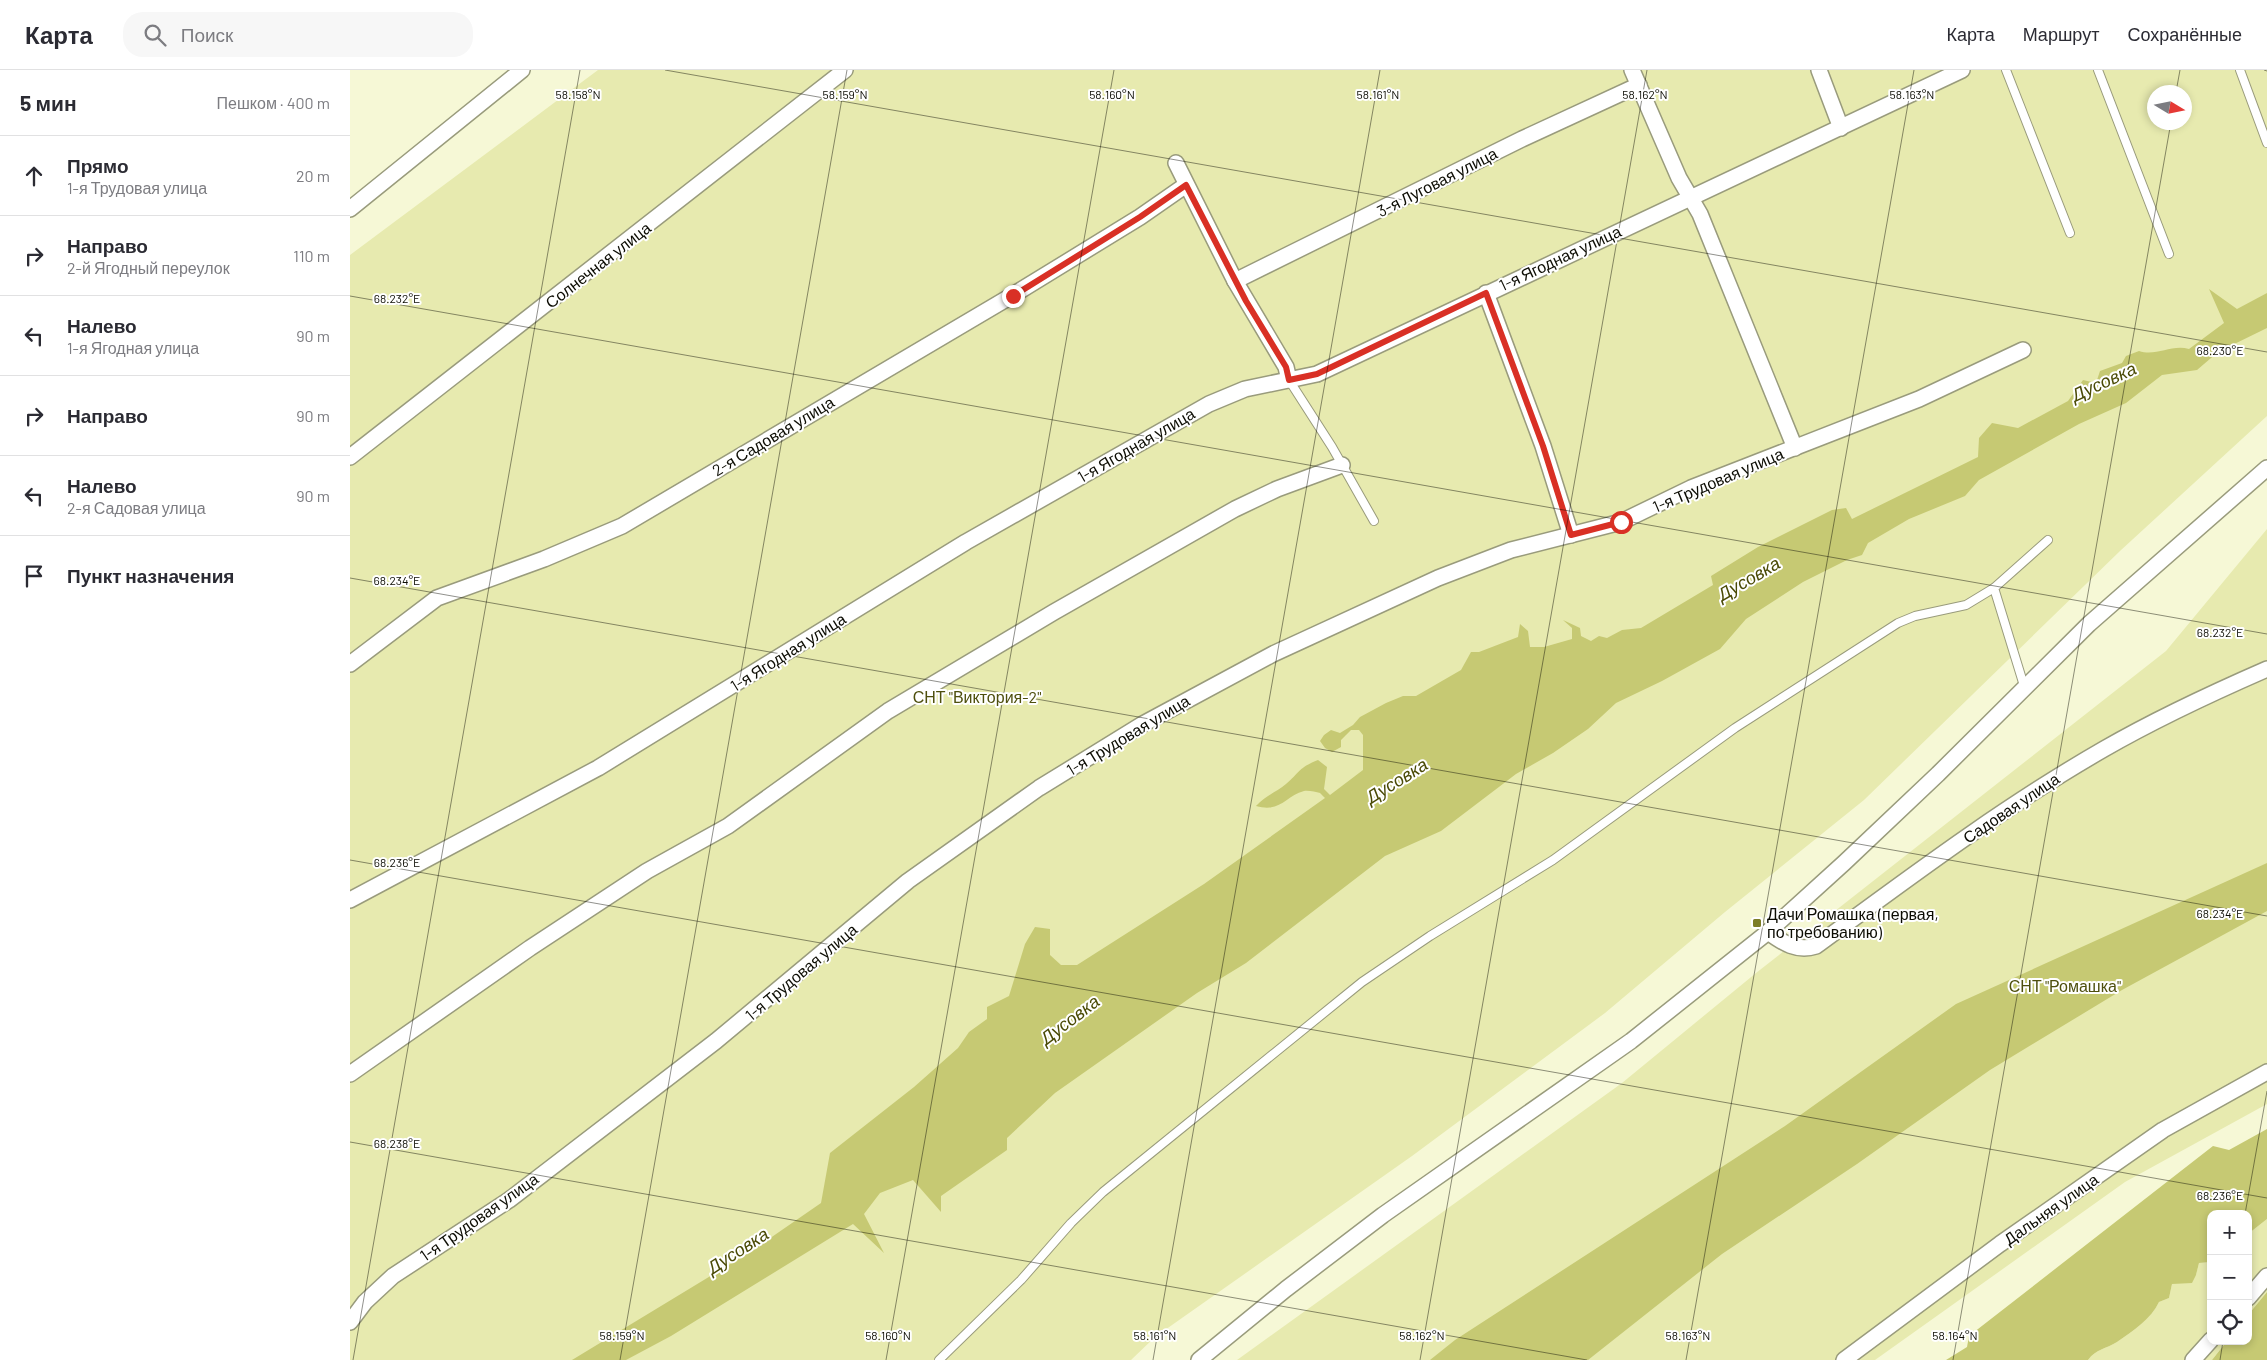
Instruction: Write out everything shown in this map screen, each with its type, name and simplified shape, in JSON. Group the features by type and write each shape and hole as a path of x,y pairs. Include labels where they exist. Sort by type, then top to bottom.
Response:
{"street":[{"path":"350,210 522,70"},
{"name":"Солнечная улица","path":"350,458 845,70"},
{"path":"1632,70 1679,178 1700,214 1795,448"},
{"path":"1819,70 1841,128"},
{"name":"1-я Ягодная улица","path":"350,900 598,768 966,542 1209,404 1245,389 1317,374 1962,70"},
{"name":"3-я Луговая улица","path":"1235,281 1522,139 1639,85"},
{"path":"1176,163 1235,281 1286,367 1289,380"},
{"name":"2-я Садовая улица","path":"350,664 380,644 437,598 544,559 622,526 1013,296 1140,217 1186,185"},
{"path":"1486,293 1543,446 1571,535"},
{"name":"1-я Трудовая улица","path":"350,1322 365,1302 393,1276 509,1200 716,1041 908,881 1039,788 1143,724 1201,692 1350,617 1438,578 1511,550 1621,522 1691,488 1919,399 2023,350"},
{"path":"350,1074 530,948 639,876 728,826 888,711 1054,612 1235,509 1277,489 1342,465"},
{"path":"1199,1360 1286,1289 1383,1215 1631,1042 1768,932 1844,863 2025,689 2089,624 2267,468"},
{"name":"Садовая улица","path":"1768,932 1785,944 1798,948 1807,949 1816,946 1934,859 2056,777 2135,732 2267,669"},
{"name":"Дальняя улица","path":"1844,1360 2000,1244 2163,1130 2267,1072"},
{"path":"2252,1293 2267,1276"},
{"path":"2193,1360 2207,1344"}],"lane":[{"path":"2006,70 2070,233"},
{"path":"2098,70 2169,254"},
{"path":"2240,70 2267,143"},
{"path":"1289,380 1342,465 1374,522"},
{"path":"939,1360 1021,1280 1071,1223 1103,1192 1362,982 1430,936 1553,860 1735,728 1898,623 1915,616 1966,605 1994,588 2048,540"},
{"path":"1994,588 2025,689"}],"green space":[{"name":"СНТ \"Виктория-2\"","path":"598,70 2267,70 2267,416 2120,551 1864,800 1725,912 1605,1013 1412,1156 1155,1337 1131,1360 350,1360 350,255"},
{"name":"СНТ \"Ромашка\"","path":"2267,529 2267,1104 2125,1182 1875,1360 1237,1360 1622,1083 1756,973 2166,651"},
{"path":"2267,1219 2267,1292 2252,1310 2252,1255 2252,1231"},
{"path":"2207,1262 2207,1345 2224,1345 2212,1360 2088,1360 2098,1351 2117,1342 2141,1324 2159,1302 2169,1298 2172,1284 2196,1275 2199,1263"}],"water":[{"name":"Дусовка","path":"2209,289 2237,309 2267,293 2267,328 2218,352 2197,370 2162,375 2126,403 2079,424 1979,480 1965,496 1909,519 1868,543 1862,555 1847,560 1803,582 1746,619 1720,649 1662,681 1616,703 1588,729 1553,753 1516,774 1441,831 1385,856 1246,963 1197,993 1055,1093 1007,1138 1007,1150 941,1196 941,1212 913,1180 880,1193 864,1214 884,1253 853,1224 671,1336 626,1360 572,1360 750,1252 821,1203 830,1153 914,1087 958,1048 969,1032 987,1019 987,1007 1009,996 1025,944 1035,927 1050,929 1050,955 1061,965 1077,965 1204,884 1325,798 1320,793 1306,791 1298,793 1277,806 1264,808 1256,806 1263,799 1286,784 1303,768 1318,760 1327,767 1324,789 1330,795 1363,770 1363,735 1359,730 1351,730 1341,740 1341,747 1332,752 1325,748 1320,741 1331,730 1340,733 1353,725 1360,717 1386,703 1403,696 1416,696 1461,670 1471,652 1479,652 1518,637 1520,624 1528,631 1530,647 1544,647 1572,639 1572,628 1563,620 1580,628 1581,636 1591,641 1599,636 1607,638 1622,630 1641,628 1713,585 1711,576 1758,547 1832,510 1846,508 1852,519 1978,457 1979,438 1992,423 2018,428 2068,401 2083,380 2096,383 2100,371 2122,363 2126,356 2139,351 2151,353 2176,348 2189,349 2224,323"},
{"path":"2267,863 2267,911 2122,990 1990,1070 1857,1164 1722,1254 1588,1360 1430,1360 1455,1340 1785,1126 1956,1004"},
{"path":"2267,1129 2267,1219 2252,1231 2252,1210 2207,1210 2207,1262 2199,1263 2192,1283 2172,1284 2169,1298 2159,1302 2146,1319 2129,1334 2098,1351 2088,1360 1946,1360 1967,1347 1969,1336 2213,1146 2229,1150"},
{"path":"2267,1292 2267,1360 2212,1360 2224,1345 2252,1345 2252,1310"}],"place":[{"name":"Дачи Ромашка (первая, по требованию)","path":"1757,923"}],"route":[{"path":"1013,296 1140,217 1186,185 1246,301 1286,367 1289,380 1317,374 1486,293 1543,446 1571,535 1621,522"}]}
